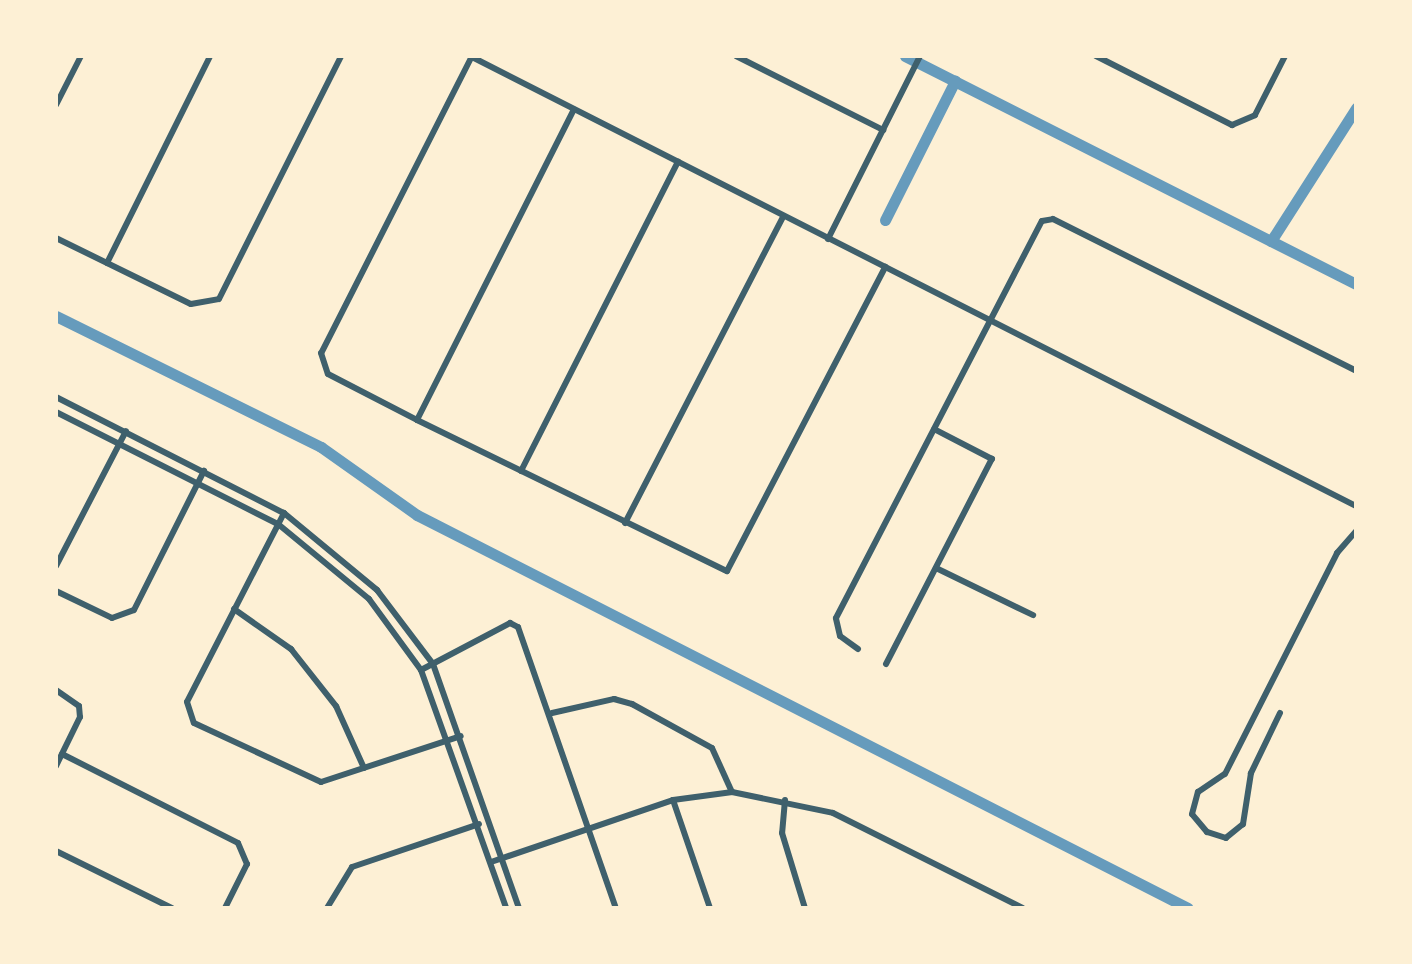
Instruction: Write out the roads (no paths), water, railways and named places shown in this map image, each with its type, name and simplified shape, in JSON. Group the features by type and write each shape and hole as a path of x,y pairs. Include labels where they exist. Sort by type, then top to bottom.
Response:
{"street":[{"path":"56,105 81,56"},
{"path":"107,263 210,56"},
{"path":"56,238 206,306 219,299 341,56"},
{"path":"885,267 727,571 417,420 320,364 471,56 1356,506"},
{"path":"736,56 883,130"},
{"path":"828,239 920,56"},
{"path":"1096,56 1232,125 1245,124 1285,56"},
{"path":"417,420 574,109"},
{"path":"521,471 678,162"},
{"path":"625,523 783,217"},
{"path":"858,649 836,627 989,319 1042,221 1053,219 1356,371"},
{"path":"56,397 284,513 377,590 433,664 461,736 519,908"},
{"path":"56,412 278,524 369,599 421,670 449,740 506,908"},
{"path":"886,664 992,459 934,429"},
{"path":"56,566 126,431"},
{"path":"56,591 124,617 204,471"},
{"path":"284,513 234,609 188,713 194,723 312,782 461,736"},
{"path":"1280,713 1251,773 1243,824 1226,838 1207,832 1192,814 1198,792 1225,774 1337,553 1356,531"},
{"path":"936,568 1033,615"},
{"path":"234,609 291,649 336,706 364,768"},
{"path":"421,670 510,623 518,627 552,713 616,908"},
{"path":"56,690 79,706 56,766"},
{"path":"552,713 614,699 632,704 712,748 732,792"},
{"path":"62,754 246,853 225,908"},
{"path":"491,862 673,800 732,792 785,800 833,813 1023,908"},
{"path":"673,800 710,908"},
{"path":"785,800 782,833 805,908"},
{"path":"327,908 352,867 490,820"},
{"path":"56,851 172,908"}],"waterway":[{"path":"905,56 1356,284"},
{"path":"885,220 955,81"},
{"path":"1271,241 1356,108"},
{"path":"56,316 321,447 417,515 1188,908"}]}
